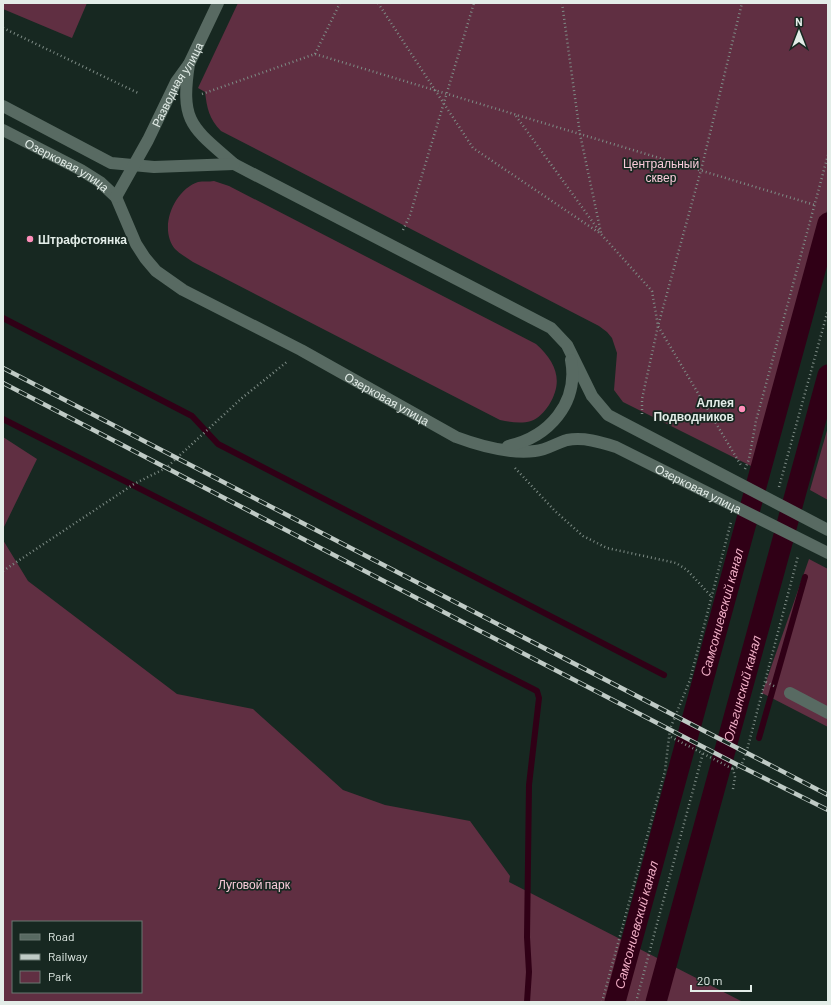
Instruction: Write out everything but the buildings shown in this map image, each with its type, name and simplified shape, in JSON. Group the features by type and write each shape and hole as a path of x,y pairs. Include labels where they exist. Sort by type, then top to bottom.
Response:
{"street":[{"name":"Разводная улица","path":"116,197 148,140 176,82 189,64 218,3"},
{"name":"Озерковая улица","path":"189,64 185,105 188,116 193,125 206,140 234,164 551,328 567,345 592,396 608,415 828,530"},
{"name":"Озерковая улица","path":"3,106 111,163 154,167 234,164"},
{"name":"Озерковая улица","path":"3,130 81,170 100,182 116,197 136,244 156,271 183,290 301,350 456,437 475,444 497,448 535,451 548,448 567,440 590,440 599,442 616,448 828,554"},
{"path":"497,448 523,443 538,435 561,414 567,402 573,374 567,345"},
{"path":"790,693 828,713"}],"path":[{"path":"315,54 340,3"},
{"path":"378,3 445,102 473,148 601,234"},
{"path":"403,230 410,214 474,3"},
{"path":"562,3 580,134 601,234"},
{"path":"642,417 642,399 658,326 701,170 742,3"},
{"path":"3,28 138,93"},
{"path":"198,95 315,54 814,205"},
{"path":"516,116 601,234 652,291 658,326 744,470 749,459 756,421 828,155"},
{"path":"779,487 828,310"},
{"path":"3,571 134,484 166,468 242,398 301,350"},
{"path":"497,448 555,511 583,536 607,548 676,563 687,570 711,596"},
{"path":"602,1002 666,771 670,730 690,680 731,521"},
{"path":"733,769 741,766 746,754 799,554"},
{"path":"766,682 776,686"},
{"path":"671,736 733,769 735,777 733,789"},
{"path":"636,1002 703,753"}],"green space":[{"path":"3,3 87,3 72,38 3,9"},
{"name":"Центральный сквер","path":"238,3 828,3 828,207 757,469 623,402 614,390 617,353 612,338 599,326 221,131 209,113 205,92 198,88"},
{"path":"214,181 229,186 536,344 549,358 556,372 556,388 549,405 539,417 531,421 519,423 500,420 184,256 175,249 170,240 168,221 171,211 176,201 189,186 198,182"},
{"path":"828,427 828,500 810,490"},
{"path":"3,437 37,459 3,529"},
{"name":"Луговой парк","path":"3,540 28,581 177,694 253,709 343,790 385,805 470,821 510,876 509,882 743,1002 3,1002"},
{"path":"809,559 828,569 828,727 762,693"}],"waterway":[{"name":"Самсониевский канал","path":"615,1002 828,223"},
{"path":"3,318 192,416 218,444 664,675"},
{"name":"Ольгинский канал","path":"656,1002 828,375"},
{"path":"3,419 537,691 539,698 529,785 527,937 529,972 527,1002"},
{"path":"759,738 805,577"}],"railway":[{"path":"3,368 828,795"},
{"path":"3,383 736,764 828,810"}],"place":[{"name":"Штрафстоянка","path":"30,239"},
{"name":"Аллея Подводников","path":"742,409"}]}
